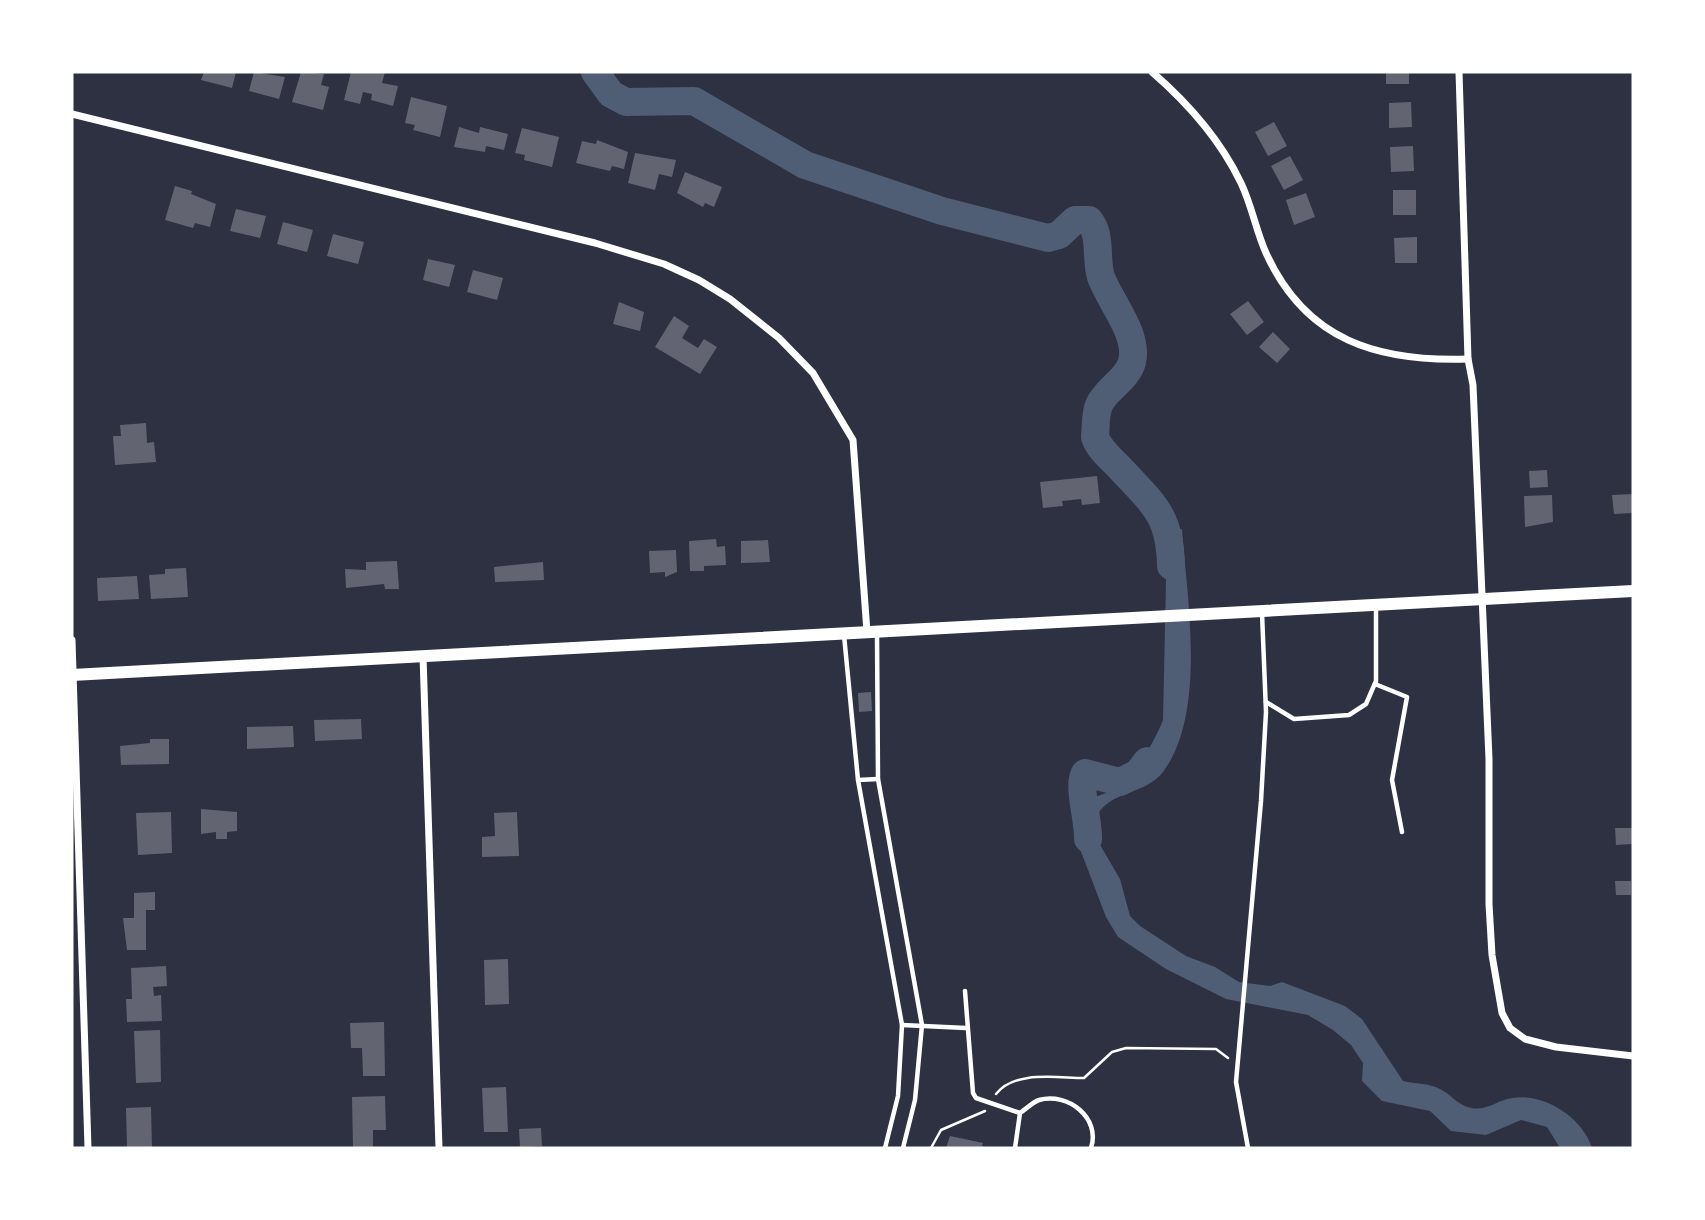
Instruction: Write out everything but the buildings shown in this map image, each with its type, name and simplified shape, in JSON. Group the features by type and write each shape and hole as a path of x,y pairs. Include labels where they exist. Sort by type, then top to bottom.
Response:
{"main road":[{"path":"73,675 1633,590"}],"street":[{"path":"1152,72 1196,113 1222,149 1241,184 1275,270 1291,294 1315,318 1349,341 1382,354 1421,360 1468,359"},
{"path":"1459,72 1468,359 1473,385 1480,599 1489,759 1492,955 1502,1013 1518,1036 1534,1042 1633,1056"},
{"path":"72,114 595,243 664,264 730,299 802,359 828,394 853,440 872,633"},
{"path":"72,640 89,1148"},
{"path":"423,656 439,1148"}],"lane":[{"path":"1265,701 1294,719 1349,715 1366,704 1375,684 1376,605"},
{"path":"1248,1148 1236,1082 1247,980 1265,701 1262,612"},
{"path":"872,633 878,779 922,1026 915,1100 903,1148"},
{"path":"844,634 858,780 902,1026 898,1096 885,1148"},
{"path":"1375,684 1406,697 1392,779 1402,832"},
{"path":"858,780 878,779"},
{"path":"965,991 973,1093 976,1098 1020,1113"},
{"path":"902,1026 966,1028"},
{"path":"1015,1148 1020,1113 1038,1100 1065,1100 1088,1116 1095,1138 1091,1148"}],"path":[{"path":"932,1148 942,1130 978,1116 1006,1083 1019,1079 1084,1078 1112,1052 1126,1048 1216,1049 1226,1058 1238,1058"}],"water":[{"path":"1182,529 1191,654 1190,687 1177,747 1156,779 1111,801 1097,815 1099,843 1120,879 1130,916 1140,926 1186,956 1215,967 1239,982 1270,986 1282,982 1345,1006 1362,1019 1403,1081 1436,1087 1471,1108 1482,1108 1507,1099 1524,1097 1549,1103 1571,1117 1592,1148 1560,1148 1547,1127 1521,1120 1486,1135 1451,1131 1430,1111 1382,1101 1362,1081 1363,1063 1351,1045 1333,1030 1308,1015 1226,999 1166,969 1118,937 1106,917 1080,849 1081,819 1078,807 1111,790 1128,776 1148,749 1163,720 1166,580 1162,532"}],"waterway":[{"path":"595,72 611,94 626,102 694,101 805,165 942,211 1048,238 1059,235 1075,220 1089,220 1096,233 1101,277 1128,329 1133,351 1129,368 1099,405 1095,437 1105,453 1157,511 1167,534 1171,566"},
{"path":"1088,839 1082,786 1085,773 1120,782 1138,773 1147,761"}]}
